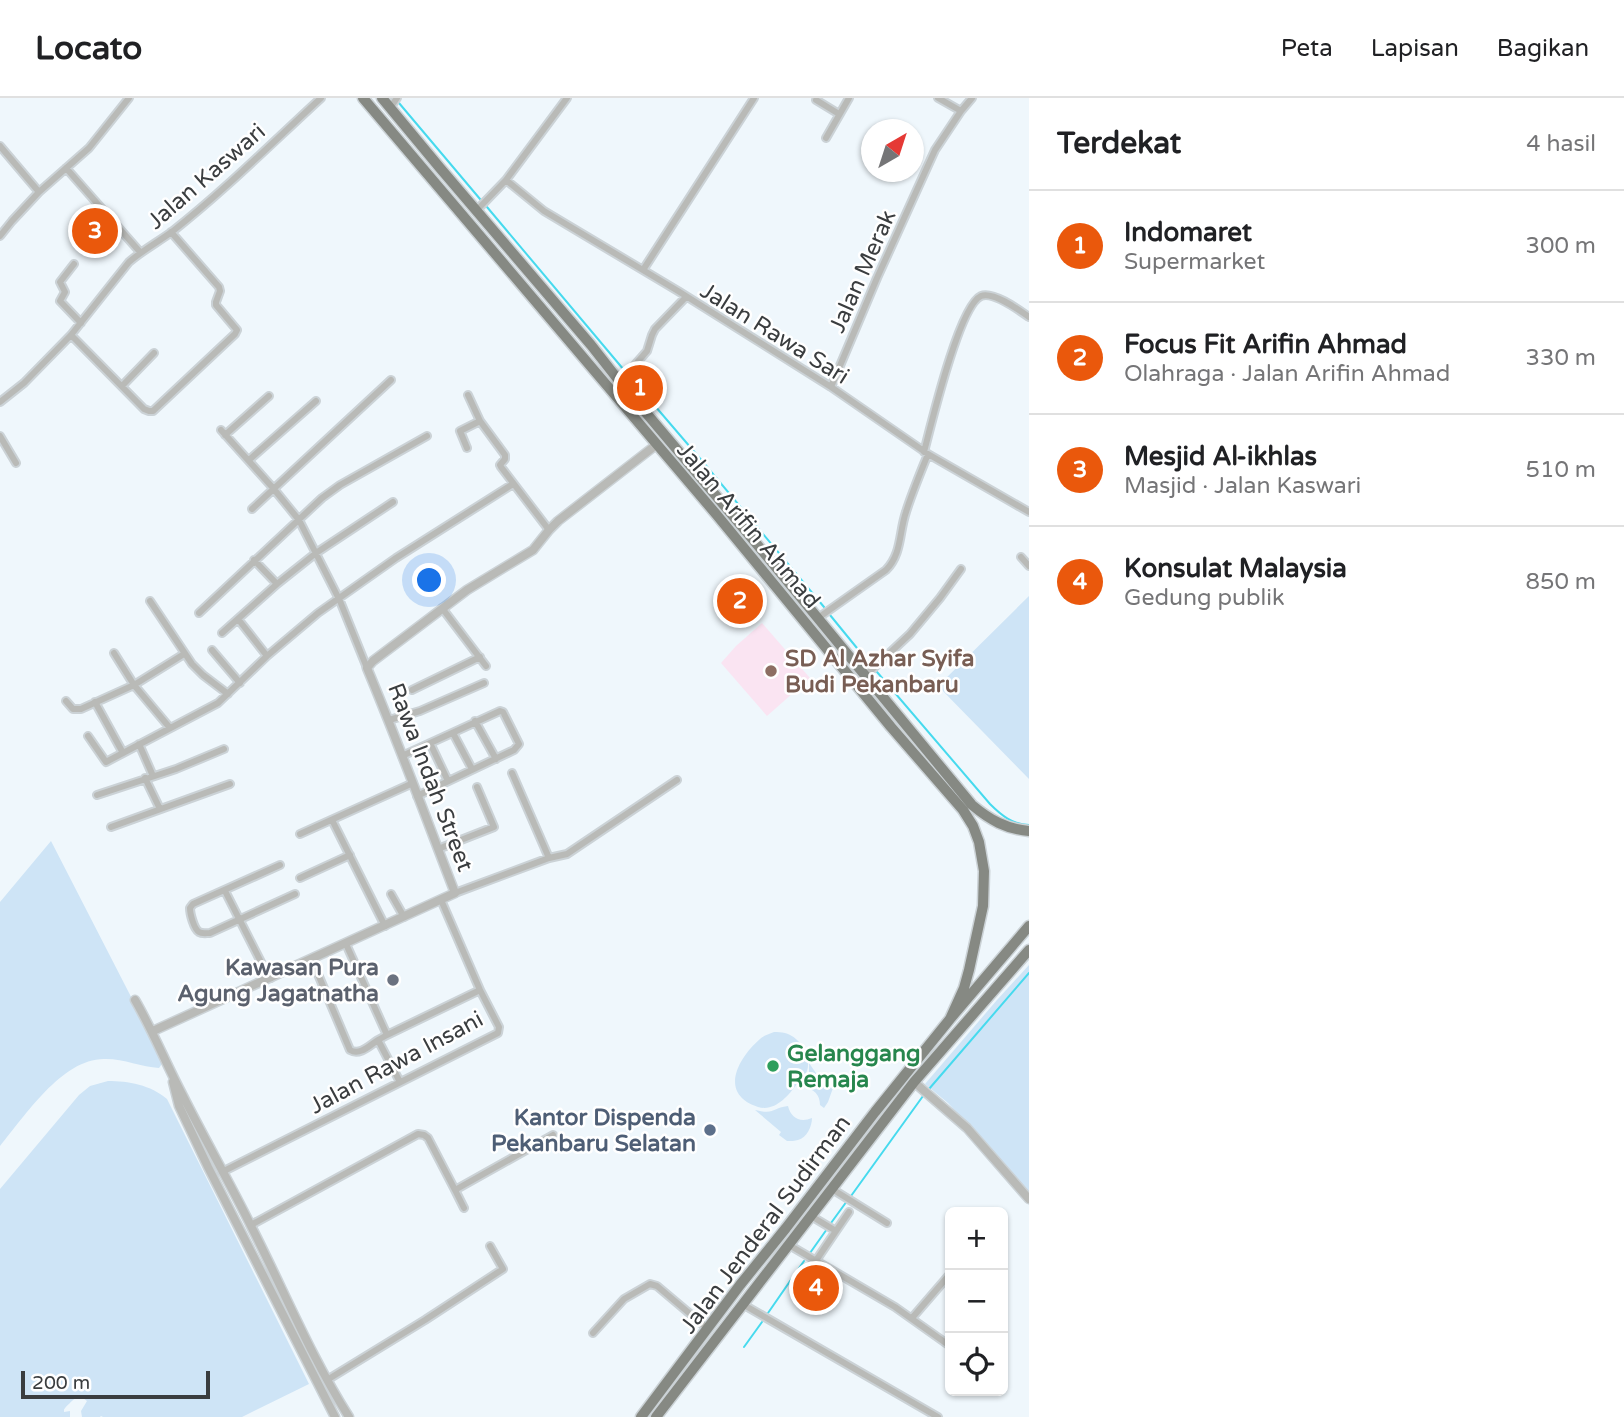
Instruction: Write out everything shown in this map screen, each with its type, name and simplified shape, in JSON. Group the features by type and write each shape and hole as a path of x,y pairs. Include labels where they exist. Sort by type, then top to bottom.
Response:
{"main road":[{"name":"Jalan Arifin Ahmad","path":"363,98 654,447 746,550 963,810 977,834 984,871 983,906 967,979 950,1019"},
{"name":"Jalan Arifin Ahmad","path":"382,98 591,345 972,805 998,823 1029,831"},
{"path":"427,175 440,168"},
{"path":"746,550 755,542"},
{"name":"Jalan Jenderal Sudirman","path":"641,1417 875,1112 1029,926"},
{"name":"Jalan Jenderal Sudirman","path":"656,1417 914,1082 1029,950"},
{"path":"740,1285 752,1294"}],"street":[{"path":"0,236 39,192 96,140 129,98"},
{"name":"Jalan Kaswari","path":"0,402 24,383 71,335 140,252 171,232 321,98"},
{"path":"390,108 397,98"},
{"path":"476,211 506,180 567,98"},
{"path":"643,270 754,98"},
{"path":"826,138 849,98"},
{"path":"938,98 961,111"},
{"name":"Jalan Merak","path":"831,387 935,150 972,98"},
{"path":"816,100 839,114"},
{"path":"0,146 39,192"},
{"path":"66,169 140,252"},
{"name":"Jalan Rawa Sari","path":"506,180 540,209 831,387 926,453 1029,512"},
{"path":"71,335 144,409 153,411 235,334 237,330 216,305 219,287 171,232"},
{"path":"74,264 60,282 65,292 60,300 81,323"},
{"path":"817,618 893,562 901,543 905,513 926,453 949,361 972,304 982,295 988,295 1029,317"},
{"path":"620,382 647,352 655,329 685,297"},
{"path":"122,386 155,352"},
{"path":"252,509 391,380"},
{"path":"468,395 480,421 505,455 500,466 549,530"},
{"path":"269,396 223,433 274,488 299,520 339,598 368,668"},
{"path":"249,460 316,401"},
{"path":"467,448 460,431 480,421"},
{"path":"0,436 16,463"},
{"path":"200,613 330,491 427,436"},
{"name":"Rawa Indah Street","path":"153,1031 456,893 368,668 373,661 442,608 480,581 533,550 558,521 654,447"},
{"path":"88,736 106,762 218,702 318,613 396,558 513,484"},
{"path":"222,632 316,553 393,502"},
{"path":"1021,557 1029,566"},
{"path":"254,560 277,584"},
{"path":"864,676 910,634 961,569"},
{"path":"150,601 197,670 228,694"},
{"path":"442,608 486,666"},
{"path":"238,619 267,656"},
{"path":"212,650 240,683"},
{"path":"114,653 134,685 170,728"},
{"path":"66,701 76,710 134,685 184,654"},
{"path":"412,690 480,657"},
{"path":"389,720 420,711 484,682"},
{"path":"95,702 123,753"},
{"path":"402,756 498,712 503,712 519,744 514,750 417,796"},
{"path":"475,722 496,759"},
{"path":"453,733 472,769"},
{"path":"430,743 448,781"},
{"path":"139,744 160,809"},
{"path":"97,795 176,769 224,749"},
{"path":"512,773 550,858"},
{"path":"456,893 567,854 677,780"},
{"path":"111,827 230,783"},
{"path":"300,834 413,783"},
{"path":"438,849 494,827 477,787"},
{"path":"331,820 384,926"},
{"path":"300,878 350,855"},
{"path":"280,865 191,905 190,913 197,930 209,933 295,894"},
{"path":"225,891 271,978"},
{"path":"391,894 404,918"},
{"name":"Jalan Rawa Insani","path":"222,1172 498,1032 499,1027 441,900"},
{"path":"346,944 387,1035"},
{"path":"312,960 350,1051 354,1053 359,1053 387,1035 480,990"},
{"path":"135,1000 251,1225 316,1361 349,1417"},
{"path":"379,1040 400,1082"},
{"path":"171,1069 179,1106 335,1417"},
{"path":"914,1082 967,1128 1029,1199"},
{"path":"251,1225 418,1134 428,1138 464,1208"},
{"path":"455,1191 553,1135"},
{"path":"832,1189 887,1223"},
{"path":"815,1262 849,1212"},
{"path":"811,1216 836,1231"},
{"path":"789,1245 912,1318 945,1342"},
{"path":"327,1380 503,1269 490,1246"},
{"path":"912,1318 945,1280"},
{"path":"593,1333 624,1299 650,1284 657,1286 708,1329"},
{"path":"744,1305 938,1417"},
{"path":"292,1334 301,1329"}],"shaded area":[{"path":"1029,596 1029,779 938,686"},
{"path":"762,623 810,678 767,716 721,663"},
{"path":"51,841 164,1061 159,1068 106,1059 90,1061 75,1068 46,1090 0,1146 0,902"},
{"path":"1029,965 1029,1192 948,1103 925,1084"},
{"name":"Gelanggang Remaja","path":"774,1032 790,1035 800,1043 808,1059 807,1071 780,1102 770,1107 758,1107 738,1094 736,1075 739,1065 752,1047 761,1038"},
{"path":"809,1063 818,1076 833,1088 824,1108 815,1092 801,1088 800,1084 809,1074"},
{"path":"108,1081 139,1085 154,1090 167,1099 309,1384 242,1417 82,1417 81,1411 87,1401 77,1397 64,1410 70,1411 70,1417 0,1417 0,1189 79,1095 90,1086"},
{"path":"788,1106 791,1114 797,1118 812,1118 810,1128 801,1139 787,1141 779,1135 781,1132 755,1110 770,1111"}],"waterway":[{"path":"399,103 480,199"},
{"path":"487,207 624,370"},
{"path":"631,378 824,607"},
{"path":"830,615 870,664"},
{"path":"877,672 990,804 1008,819 1029,825"},
{"path":"929,1089 1029,973"},
{"path":"851,1196 923,1096"},
{"path":"831,1223 847,1201"},
{"path":"810,1253 827,1229"},
{"path":"768,1313 804,1261"},
{"path":"744,1347 762,1322"}],"place":[{"name":"Mesjid Al-ikhlas","path":"95,231"},
{"name":"Indomaret","path":"640,388"},
{"name":"Focus Fit Arifin Ahmad","path":"740,601"},
{"name":"SD Al Azhar Syifa Budi Pekanbaru","path":"771,671"},
{"name":"Kawasan Pura Agung Jagatnatha","path":"393,980"},
{"name":"Gelanggang Remaja","path":"773,1066"},
{"name":"Kantor Dispenda Pekanbaru Selatan","path":"710,1130"},
{"name":"Konsulat Malaysia","path":"816,1288"}]}
